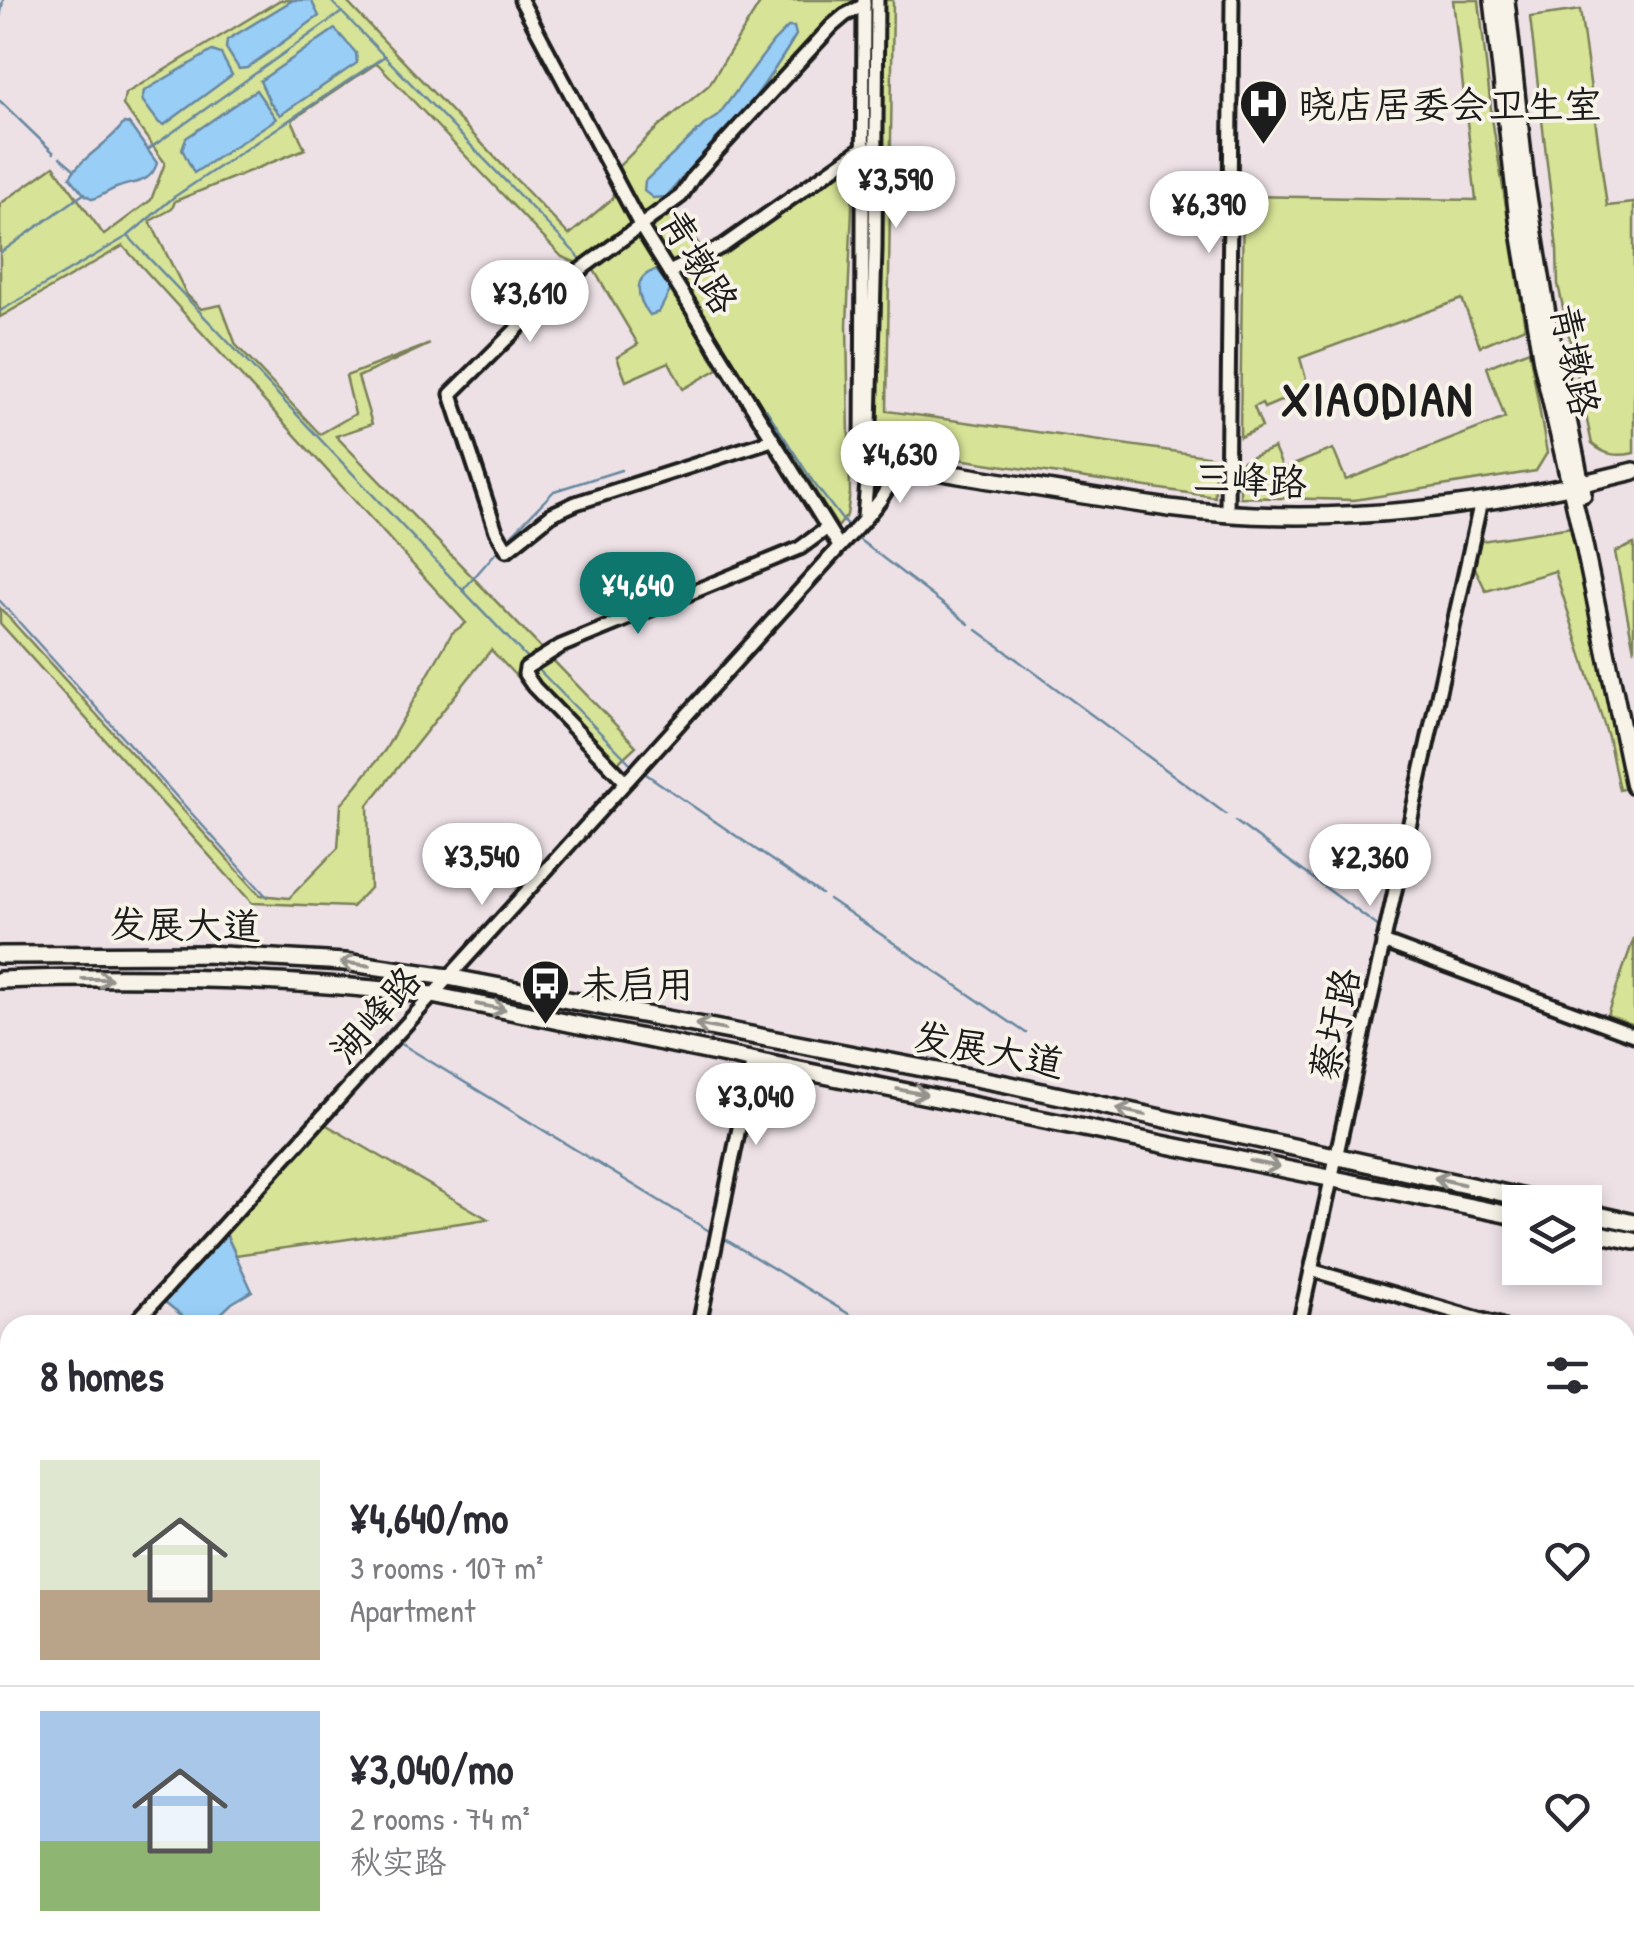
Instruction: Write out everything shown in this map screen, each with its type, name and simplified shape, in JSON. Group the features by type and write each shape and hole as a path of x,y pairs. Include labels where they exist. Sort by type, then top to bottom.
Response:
{"main road":[{"name":"青墩路","path":"1493,0 1518,219 1542,362 1576,486 1634,743"},
{"name":"青墩路","path":"1506,0 1526,184 1549,326 1634,786"},
{"name":"三峰路","path":"866,460 1227,514 1383,514 1576,486 1634,471"},
{"name":"发展大道","path":"0,955 222,955 346,962 448,977 1006,1084 1502,1193"},
{"name":"发展大道","path":"0,980 309,983 432,995 1502,1213"},
{"path":"1602,1216 1634,1223"},
{"path":"1602,1234 1634,1241"}],"street":[{"name":"青墩路","path":"521,0 641,227 839,546"},
{"path":"1227,514 1232,0"},
{"path":"772,440 576,503 552,514 507,550 496,531 451,394 565,281 681,196 694,176 832,26 869,2"},
{"path":"863,520 869,2"},
{"path":"866,460 869,2"},
{"path":"668,272 723,246 865,146"},
{"name":"湖峰路","path":"142,1315 863,520 901,466"},
{"name":"蔡圩路","path":"1301,1315 1481,501"},
{"path":"624,781 534,687 525,674 526,668 562,646 800,548 826,529"},
{"path":"1383,942 1634,1035"},
{"path":"701,1315 754,1059"},
{"path":"1311,1270 1443,1315"}],"green space":[{"path":"280,0 345,0 569,235 612,199 619,166 709,85 762,0 855,0 829,18 663,204 673,210 702,248 660,270 718,369 683,389 669,362 626,381 617,357 638,344 594,270 562,257 377,63 292,120 305,149 175,201 172,209 150,221 187,295 201,309 221,305 236,345 320,434 355,414 346,376 430,344 358,377 372,424 336,436 636,746 608,772 491,650 368,805 370,888 352,907 252,903 0,623 0,608 260,895 289,898 338,848 341,805 385,750 452,633 466,623 123,246 0,317 0,204 54,166 104,235 151,200 165,163 123,105 125,94"},
{"path":"883,0 893,0 887,411 1214,457 1215,497 877,447"},
{"path":"1453,0 1479,0 1492,118 1525,327 1480,346 1462,299 1300,358 1309,389 1264,408 1262,403 1254,407 1262,427 1240,437 1243,196 1476,200"},
{"path":"1580,10 1607,206 1634,203 1634,453 1622,455 1607,453 1592,444 1558,284 1530,17"},
{"path":"854,161 847,325 850,493 847,515 838,527 680,276 728,251"},
{"path":"1529,350 1547,453 1536,471 1354,500 1240,497 1240,462 1274,448 1283,469 1333,449 1346,480 1505,418 1487,367"},
{"path":"1572,527 1630,787 1619,790 1608,737 1555,571 1486,591 1474,566 1481,541"},
{"path":"1634,544 1634,650 1615,552"},
{"path":"1634,938 1634,1025 1607,1015"},
{"path":"325,1124 488,1219 236,1255 226,1234"}],"water":[{"path":"293,0 311,0 319,16 247,68 239,69 226,48 227,40"},
{"path":"788,27 794,27 796,35 738,119 666,197 653,198 644,191 645,181 717,117"},
{"path":"335,29 356,53 357,63 280,115 260,81"},
{"path":"212,51 221,54 232,75 164,125 159,123 142,100 144,91"},
{"path":"256,90 276,119 194,173 182,149 186,138"},
{"path":"124,123 129,124 157,163 151,175 141,181 93,199 70,177"},
{"path":"656,270 671,289 659,312 650,315 639,289 643,278"},
{"path":"226,1234 252,1291 219,1315 181,1315 165,1302"}],"waterway":[{"path":"0,18 3,0"},
{"path":"330,0 581,259"},
{"path":"149,149 342,12"},
{"path":"0,311 128,236 174,197 385,56"},
{"path":"0,101 54,153"},
{"path":"60,157 74,169"},
{"path":"0,253 85,193"},
{"path":"128,236 527,658"},
{"path":"766,409 847,526"},
{"path":"508,538 554,491 621,470"},
{"path":"857,538 969,624"},
{"path":"463,590 499,549"},
{"path":"0,601 267,897"},
{"path":"977,630 1226,814"},
{"path":"537,668 630,763"},
{"path":"643,772 821,894"},
{"path":"1235,821 1379,927"},
{"path":"829,899 1026,1033"},
{"path":"1393,936 1634,1028"},
{"path":"400,1043 711,1232"},
{"path":"723,1238 850,1315"}],"place":[{"name":"晓店居委会卫生室","path":"1263,146"},
{"name":"未启用","path":"545,1026"}],"district":[{"name":"XIAODIAN","path":"1378,398"}]}
